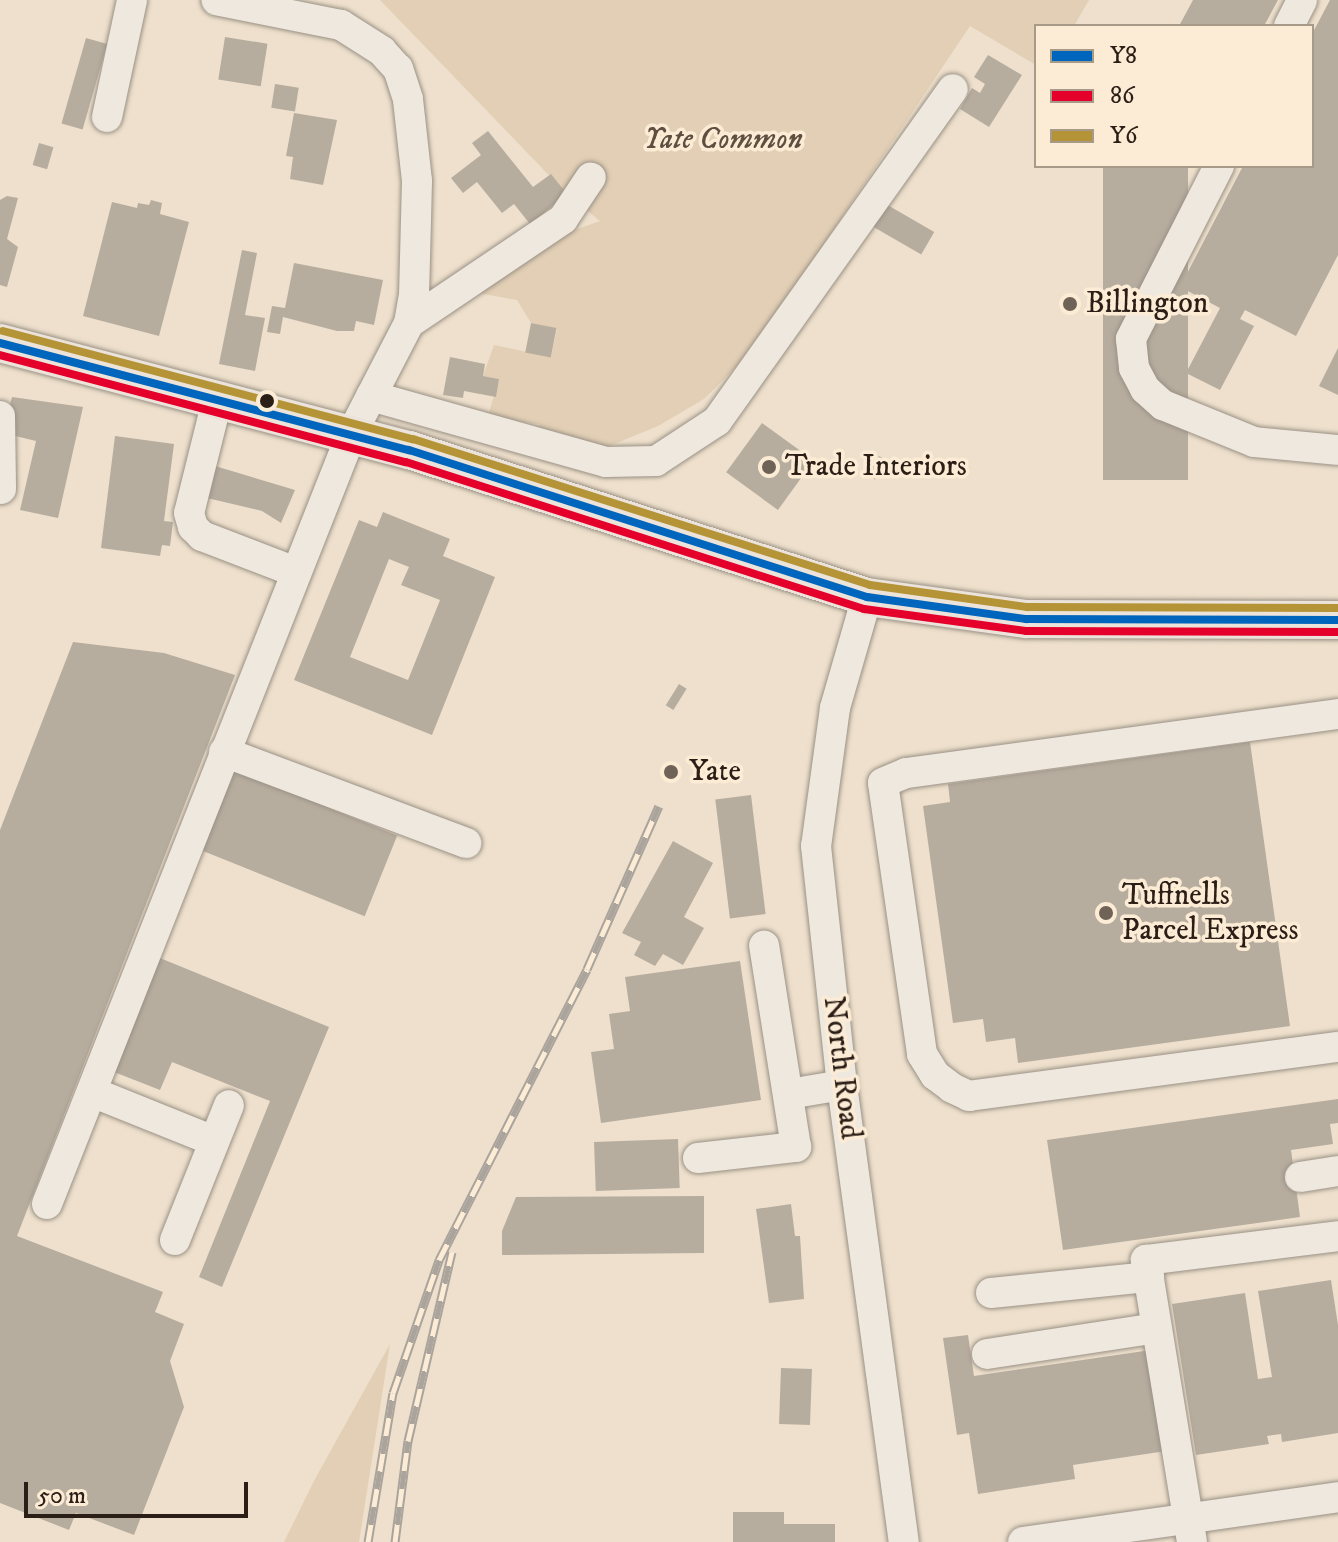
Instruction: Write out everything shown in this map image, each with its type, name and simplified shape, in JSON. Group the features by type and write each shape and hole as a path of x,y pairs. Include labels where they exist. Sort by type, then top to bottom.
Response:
{"main road":[{"path":"0,343 351,435 819,585 867,597 1026,619 1338,620"}],"street":[{"path":"107,117 132,0"},
{"path":"47,1204 351,435 409,323 418,256 417,181 408,99 398,69 382,51 341,25 216,0"},
{"path":"1290,24 1302,0"},
{"path":"371,396 606,462 656,461 717,421 953,89"},
{"path":"1218,168 1131,339 1134,368 1145,389 1163,405 1228,432 1276,446 1338,450"},
{"path":"409,323 563,219 591,177"},
{"path":"217,401 189,513 193,527 202,536 296,572"},
{"path":"0,416 1,489"},
{"name":"North Road","path":"867,597 835,708 816,846 842,1085 904,1542"},
{"path":"1338,714 906,773 883,783 922,1054 935,1075 952,1088 969,1096 1338,1047"},
{"path":"224,752 466,843"},
{"path":"698,1158 796,1147 764,946"},
{"path":"789,1094 842,1085"},
{"path":"92,1092 214,1141"},
{"path":"175,1240 229,1105"},
{"path":"1300,1177 1338,1171"},
{"path":"1191,1530 1146,1260 1338,1236"},
{"path":"991,1293 1149,1277"},
{"path":"987,1354 1156,1328"},
{"path":"1023,1542 1191,1530 1338,1497"}],"green space":[{"name":"Yate Common","path":"380,0 1089,0 1075,24 1034,24 1034,64 970,26 753,350 704,399 658,426 607,447 518,430 541,425 488,416 499,379 483,376 494,345 551,357 557,329 531,323 517,300 478,293 564,234 600,221 567,194"},
{"path":"390,1344 359,1542 284,1542 315,1479"}],"building":[{"path":"1193,0 1278,0 1265,24 1180,24"},
{"name":"Billington","path":"1330,0 1338,0 1338,255 1296,336 1245,310 1240,319 1254,326 1220,390 1186,373 1220,308 1180,287 1242,168 1314,168 1314,30"},
{"path":"225,37 267,44 261,86 218,79"},
{"path":"86,38 107,44 83,130 61,124"},
{"path":"988,55 1022,75 989,127 960,109 972,88 980,93 985,84 974,77"},
{"path":"275,84 299,88 295,111 271,108"},
{"path":"294,113 337,120 323,185 290,179 293,157 286,156"},
{"path":"488,131 533,187 551,174 567,194 530,224 514,204 502,213 477,182 463,193 451,178 481,155 472,143"},
{"path":"39,143 53,147 47,169 33,165"},
{"path":"1103,168 1188,168 1188,480 1103,480"},
{"path":"7,196 18,198 7,239 18,247 7,287 0,285 0,200"},
{"path":"151,200 162,203 160,214 189,222 159,336 83,316 112,202 137,208 138,203 149,205"},
{"path":"884,203 934,232 921,255 871,226"},
{"path":"242,250 257,253 245,315 265,318 255,371 219,364"},
{"path":"294,263 383,280 374,325 356,321 354,331 337,331 283,317 280,334 267,332 272,306 285,308"},
{"path":"531,323 557,328 551,357 525,352"},
{"path":"1338,348 1338,395 1319,386"},
{"path":"450,357 485,364 483,376 499,379 496,397 464,391 463,398 443,395"},
{"path":"12,397 83,407 58,518 20,510 36,441 3,433"},
{"name":"Trade Interiors","path":"762,423 814,461 778,510 726,472"},
{"path":"115,436 174,444 164,521 173,522 170,546 162,545 160,556 101,548"},
{"path":"879,456 887,461 875,479 867,475"},
{"path":"215,466 295,490 281,523 262,511 207,498"},
{"path":"383,512 450,539 443,556 495,577 432,735 294,680 359,520 377,527","holes":["389,559 409,567 401,585 440,600 408,680 350,657"]},
{"path":"73,642 164,653 235,675 17,1236 163,1292 155,1312 184,1324 170,1361 184,1407 134,1535 76,1513 69,1530 0,1503 0,830"},
{"path":"679,684 687,689 673,710 666,705"},
{"name":"Tuffnells Parcel Express","path":"1250,742 1290,1026 1018,1063 1015,1038 986,1042 983,1019 953,1023 923,806 950,802 948,784"},
{"path":"235,770 397,836 365,916 202,851"},
{"path":"751,795 766,914 730,918 715,799"},
{"path":"673,841 713,863 684,917 704,928 683,965 663,954 655,966 634,955 641,942 622,933"},
{"path":"155,956 329,1027 222,1287 199,1277 270,1101 172,1062 160,1090 109,1070"},
{"path":"740,961 761,1100 601,1123 591,1052 614,1049 609,1014 630,1011 625,977"},
{"path":"1338,1099 1338,1123 1330,1124 1333,1144 1291,1150 1300,1217 1063,1250 1047,1140"},
{"path":"678,1139 680,1188 596,1191 594,1142"},
{"path":"704,1196 704,1253 502,1255 502,1231 516,1197"},
{"path":"791,1204 795,1236 800,1236 804,1299 769,1303 756,1209"},
{"path":"1331,1280 1338,1325 1338,1433 1282,1442 1281,1434 1267,1436 1269,1444 1196,1455 1172,1304 1245,1293 1258,1379 1272,1377 1258,1291"},
{"path":"968,1335 974,1376 1151,1350 1166,1451 1073,1465 1075,1479 978,1494 969,1433 957,1435 943,1338"},
{"path":"781,1368 812,1369 810,1425 779,1424"},
{"path":"733,1512 784,1512 784,1524 835,1524 835,1542 733,1542"}],"railway":[{"path":"368,1542 393,1393 439,1260 587,969 659,806"},
{"path":"395,1542 408,1441 452,1252"}],"transit line":[{"name":"Y6","path":"3,331 413,439 870,585 1027,607 1338,608"},
{"name":"Y8","path":"0,343 409,450 867,597 1026,619 1338,620"},
{"name":"86","path":"0,355 406,462 864,609 1026,631 1338,632"}],"place":[{"name":"Billington","path":"1070,304"},
{"name":"Trade Interiors","path":"769,467"},
{"name":"Yate","path":"671,772"},
{"name":"Tuffnells Parcel Express","path":"1106,913"}]}
